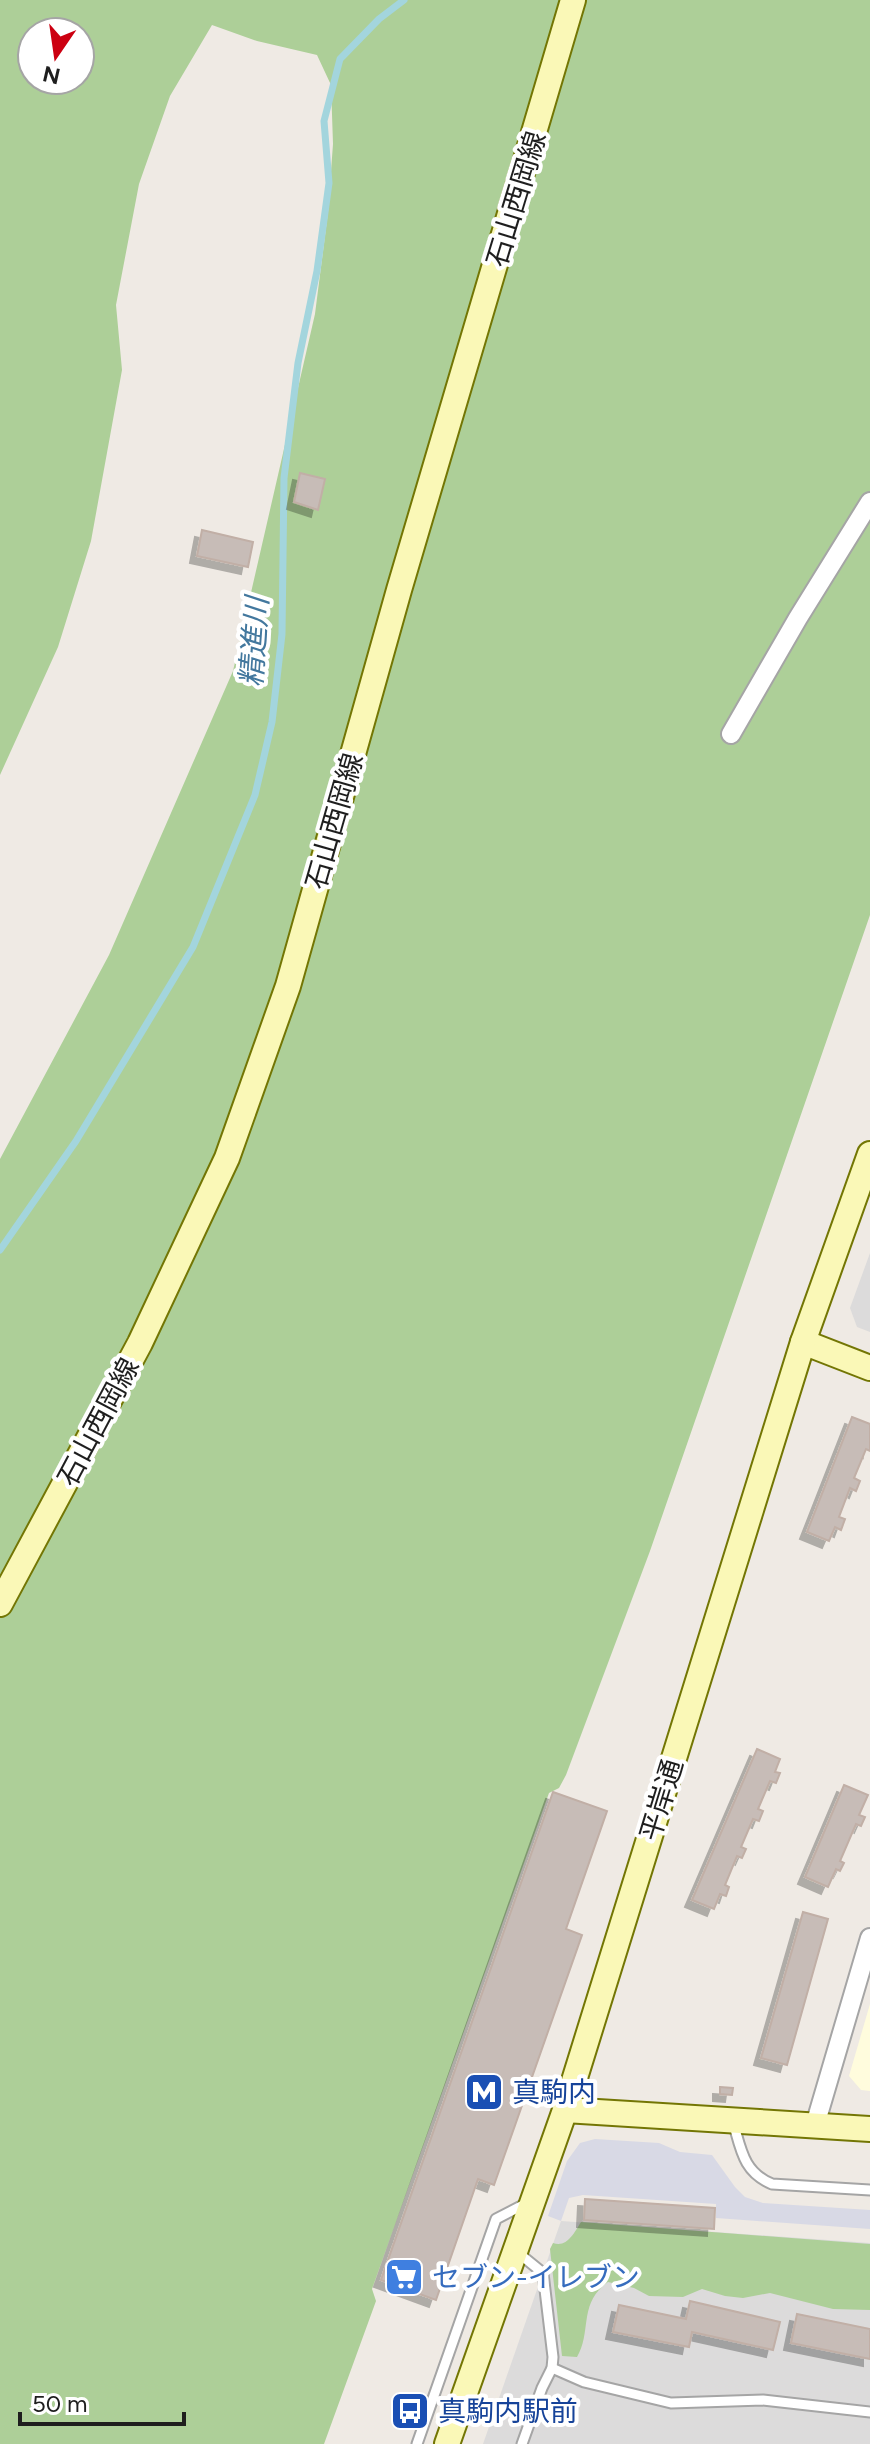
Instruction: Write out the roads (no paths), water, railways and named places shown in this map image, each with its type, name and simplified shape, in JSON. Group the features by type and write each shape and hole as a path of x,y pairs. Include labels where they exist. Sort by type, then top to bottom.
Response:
{"street":[{"name":"石山西岡線","path":"0,1604 140,1343 227,1158 288,986 399,590 573,0"},
{"path":"731,734 870,502"},
{"name":"平岸通","path":"447,2444 565,2110 803,1342 870,1154"},
{"path":"803,1342 870,1368"},
{"path":"815,2125 870,1938"},
{"path":"565,2110 870,2129"}],"lane":[{"path":"732,2121 746,2164 757,2178 772,2184 870,2190"},
{"path":"417,2444 496,2219 534,2199"},
{"path":"515,2250 543,2273 552,2368 522,2444"},
{"path":"552,2368 584,2382 671,2403 763,2400 870,2412"}],"waterway":[{"name":"精進川","path":"0,1250 76,1141 193,947 255,795 272,722 282,634 284,478 298,363 317,271 329,183 324,121 340,59 379,19 404,0"}],"place":[{"name":"真駒内","path":"484,2092"},
{"name":"セブン-イレブン","path":"404,2277"},
{"name":"真駒内駅前","path":"410,2411"}]}
